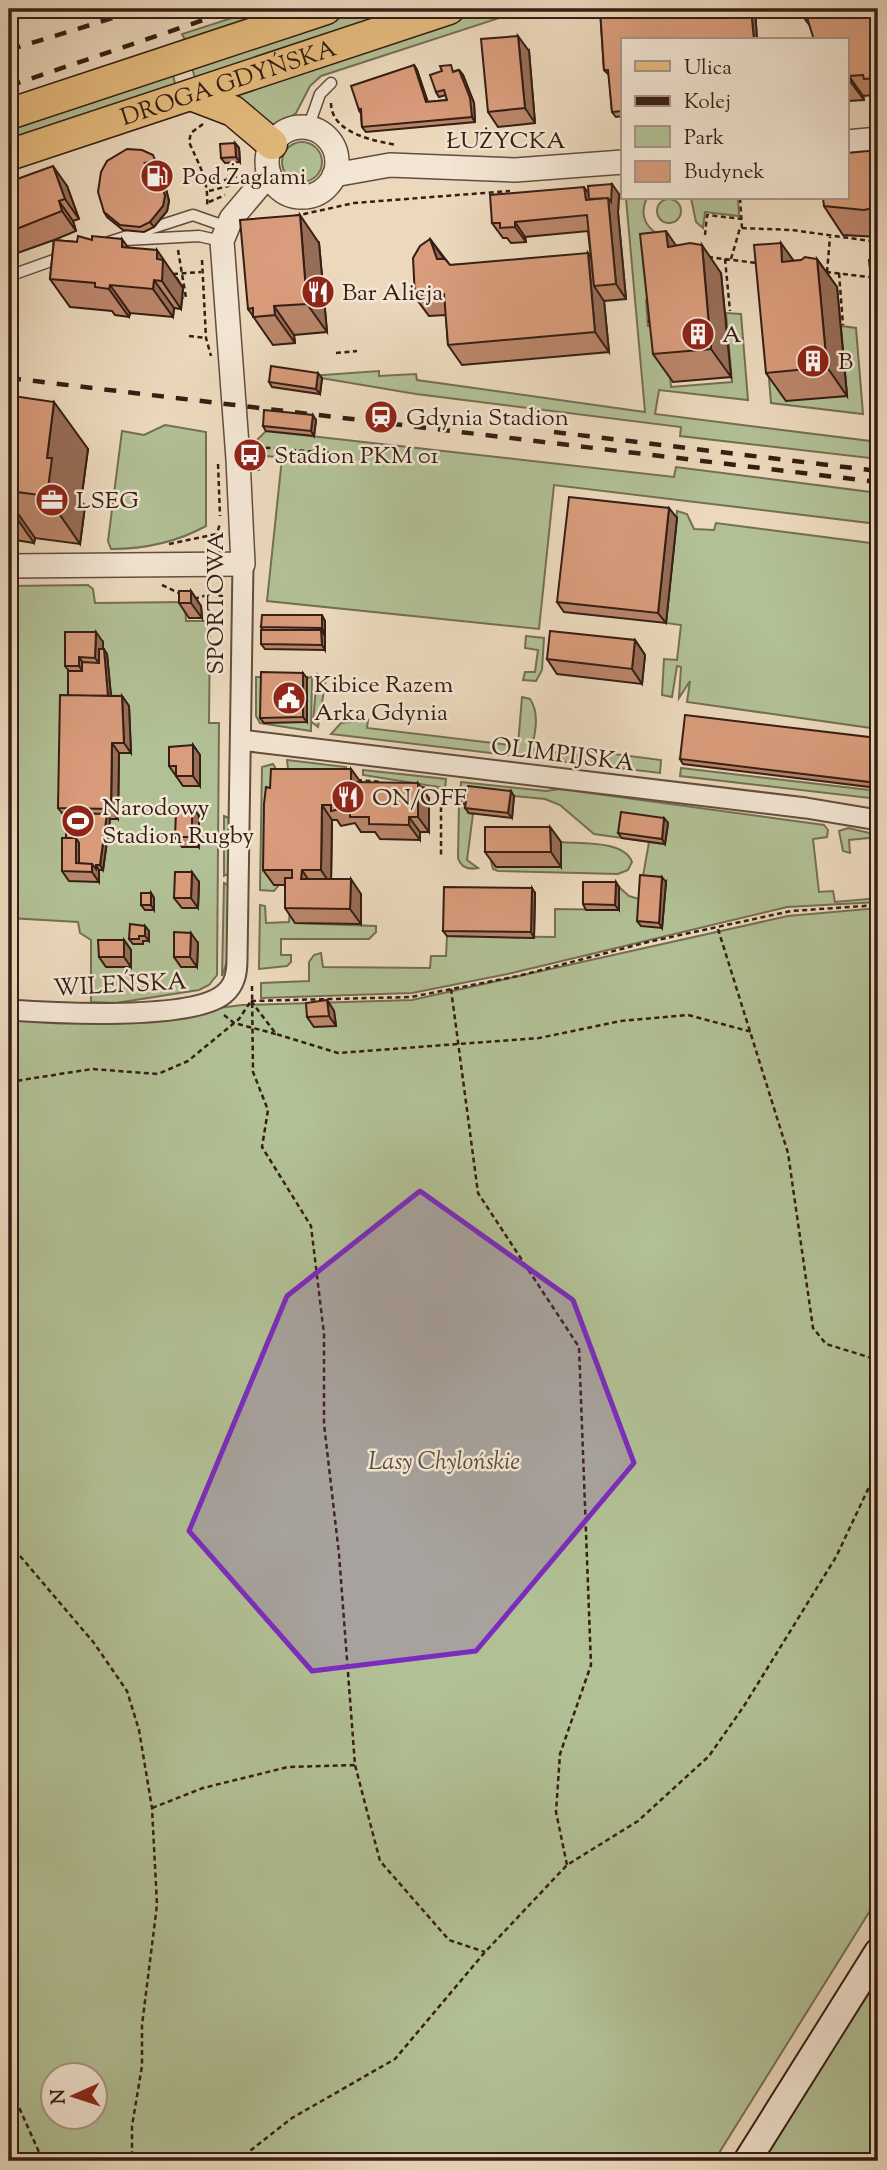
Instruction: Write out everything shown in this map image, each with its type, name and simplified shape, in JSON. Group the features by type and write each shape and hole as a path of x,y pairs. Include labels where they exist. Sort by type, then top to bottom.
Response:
{"main road":[{"name":"DROGA GDYŃSKA","path":"9,114 326,9"},
{"name":"DROGA GDYŃSKA","path":"9,155 449,9"},
{"path":"191,95 233,111 272,144"},
{"path":"747,2161 878,1952"}],"street":[{"path":"227,229 276,183 267,159 272,144 284,132 308,128"},
{"name":"ŁUŻYCKA","path":"308,128 329,140 335,151 395,155 514,170 621,162"},
{"path":"848,142 878,139"},
{"path":"334,175 335,151"},
{"name":"ŁUŻYCKA","path":"276,183 293,196 314,195 323,190 334,175 395,155"},
{"name":"SPORTOWA","path":"227,229 243,564 237,969 229,989"},
{"path":"9,566 243,564"},
{"name":"OLIMPIJSKA","path":"241,740 806,808 878,820"},
{"name":"WILEŃSKA","path":"9,1010 59,1014 127,1013 208,1003 229,989"}],"lane":[{"path":"308,128 320,94 330,83"},
{"path":"95,246 193,215 227,229"},
{"path":"111,241 199,236 227,229"},
{"path":"9,275 73,254"}],"path":[{"path":"330,83 333,92 331,109 345,127 395,155"},
{"path":"200,125 191,133 189,142 202,164 209,191 208,202"},
{"path":"213,175 216,183 241,175"},
{"path":"209,191 245,181"},
{"path":"293,217 354,204 516,190"},
{"path":"731,259 742,228 740,200"},
{"path":"705,235 707,215 742,219"},
{"path":"742,228 878,242"},
{"path":"827,272 831,236"},
{"path":"176,244 186,298 182,298"},
{"path":"702,256 759,264"},
{"path":"203,258 201,272 207,350 213,359"},
{"path":"725,259 730,311"},
{"path":"816,270 878,278"},
{"path":"170,274 201,272"},
{"path":"839,273 844,325"},
{"path":"649,323 647,302 660,302"},
{"path":"189,336 206,338"},
{"path":"337,353 357,351"},
{"path":"247,448 300,448 331,453"},
{"path":"188,540 217,534"},
{"path":"160,584 184,595"},
{"path":"191,599 214,593 222,596"},
{"path":"353,779 388,783"},
{"path":"375,782 375,789"},
{"path":"414,786 451,791"},
{"path":"441,790 441,855"},
{"path":"251,1001 411,998 809,908 878,905"},
{"path":"717,927 788,1153 813,1328 826,1344 878,1360"},
{"path":"451,989 478,1193 579,1347 591,1665 560,1754 556,1812 567,1865"},
{"path":"9,1082 92,1069 158,1074 188,1061 234,1023 251,1001"},
{"path":"251,1001 253,1072 268,1110 262,1147 311,1226 324,1335 324,1424 339,1554 355,1765 380,1861 412,1894 449,1940 485,1952"},
{"path":"251,1001 276,1034"},
{"path":"208,1003 234,1023 338,1053 539,1038 621,1021 688,1015 752,1032"},
{"path":"237,2161 292,2118 395,2059 485,1952 567,1865 638,1821 709,1756 744,1706 835,1557 878,1467"},
{"path":"9,1544 94,1643 127,1690 139,1730 152,1808 157,1905 142,2025 142,2067 132,2126 132,2161"},
{"path":"152,1808 203,1788 288,1767 355,1765"},
{"path":"9,2085 43,2161"}],"highlighted area":[{"path":"420,1191 573,1300 634,1463 476,1651 312,1671 189,1531 287,1296"}],"green space":[{"path":"260,9 282,9 185,40 182,34"},
{"path":"360,9 413,9 196,81 191,65"},
{"path":"491,9 527,9 321,76 310,86 296,113 272,130 218,96"},
{"path":"172,71 176,88 9,143 9,125"},
{"path":"302,142 316,148 322,162 316,176 302,182 288,176 282,162 288,148"},
{"path":"626,200 646,200 643,211 646,222 653,231 665,238 664,250 653,250 658,300 646,300 648,326 651,326 650,304 662,304 658,254 686,257 660,260 671,387 732,382 726,313 741,314 748,400 659,390 655,414 878,442 878,459 680,436 681,427 416,394 309,376 379,371 379,376 416,374 417,380 645,412"},
{"path":"674,200 680,206 678,220 669,223 660,220 657,211 660,202"},
{"path":"691,200 738,200 739,216 705,212 703,228 696,222"},
{"path":"764,316 847,395 841,326 856,328 863,414 771,403"},
{"path":"165,425 206,432 206,526 160,544 111,549 108,541 122,431 144,435"},
{"path":"266,431 674,477 676,467 878,493 878,524 554,485 539,629 267,601 282,458 259,455 259,470 256,470 257,440"},
{"path":"677,511 687,514 694,529 714,530 716,523 878,544 878,729 687,702 690,681 679,698 681,667 677,666 672,697 662,695 664,659 677,660 681,625 666,623"},
{"name":"Narodowy Stadion Rugby","path":"88,585 93,589 95,603 185,602 186,621 210,621 209,723 219,723 217,975 209,985 199,990 116,1003 91,1002 91,940 80,933 78,922 9,918 9,586"},
{"path":"526,636 544,638 542,670 536,681 523,680 525,672 535,672 538,650 525,648"},
{"path":"317,674 326,678 318,727 313,723"},
{"path":"256,677 264,677 307,722 307,678 312,677 311,731 260,723 256,716"},
{"path":"522,697 530,699 535,711 532,749 583,756 584,750 661,760 660,773 331,734 341,723 368,720 367,728 518,746"},
{"path":"287,760 346,767 344,775 288,769"},
{"path":"273,764 278,773 363,782 274,891 260,890 262,767"},
{"path":"681,768 878,791 878,799 680,776"},
{"path":"363,770 446,779 445,788 363,775"},
{"path":"461,782 546,791 560,789 824,825 828,830 827,837 813,839 819,892 833,891 835,902 878,898 878,902 787,907 512,973 412,993 261,998 261,983 309,981 309,962 314,955 321,953 323,967 430,968 431,956 446,956 447,936 555,937 555,909 619,910 619,887 629,896 639,899 649,842 665,844 594,834 560,805 545,799 514,796 469,813 473,814 467,860 478,868 468,868 461,864 458,858 459,804 467,804 460,797"},
{"path":"224,816 231,819 230,873 224,876"},
{"path":"848,828 878,837 849,840 850,853 843,851 839,831"},
{"path":"493,842 561,867 561,842 611,847 627,855 632,862 628,870 618,874 498,871 493,869 491,861"},
{"path":"224,883 230,886 228,959 222,976"},
{"path":"260,905 265,906 266,923 289,922 290,910 296,923 376,926 376,932 369,939 281,939 281,955 291,955 291,962 287,966 259,969"},
{"name":"Lasy Chylońskie","path":"878,908 878,1898 714,2161 9,2161 9,1018 102,1023 242,1005 412,1000 788,916"},
{"path":"878,1976 878,2161 761,2161"}],"building":[{"path":"600,9 751,9 754,38 621,38 621,111 612,112 608,70 604,70"},
{"path":"801,9 878,9 878,78 849,76 848,81 848,38 813,38 806,14 802,15"},
{"path":"518,36 525,108 488,112 481,39"},
{"path":"414,65 426,102 447,100 444,90 436,92 430,75 442,71 440,66 451,65 453,72 459,70 470,98 472,117 362,127 361,109 359,110 351,86"},
{"path":"235,143 236,157 221,158 220,144"},
{"path":"127,149 142,150 153,155 155,160 145,163 160,176 165,196 163,206 150,222 140,227 120,225 104,212 98,192 101,172 107,161"},
{"path":"878,150 878,207 864,210 824,206 823,200 848,200 848,153"},
{"path":"53,166 65,199 59,201 62,211 9,232 9,182"},
{"path":"612,184 611,202 608,198 589,199 588,186"},
{"path":"584,187 586,200 608,198 616,284 594,286 587,215 515,222 515,227 500,228 500,223 492,223 490,195"},
{"path":"300,215 307,304 274,306 275,315 253,317 253,308 248,309 240,220"},
{"path":"666,231 668,247 690,243 702,245 711,349 653,354 640,234"},
{"path":"78,236 92,240 92,236 122,239 122,247 157,250 157,259 163,260 162,281 154,280 153,289 110,285 109,289 95,287 95,283 50,279 54,240 77,242"},
{"path":"430,239 437,259 445,259 450,265 588,253 595,332 448,345 444,294 415,297 413,258 420,246"},
{"path":"781,243 782,262 805,257 817,259 827,367 766,373 754,245"},
{"path":"878,259 878,343 869,260"},
{"path":"271,366 318,373 316,389 269,382"},
{"path":"13,396 54,402 47,458 52,458 47,496 9,491 9,399 13,400"},
{"path":"264,410 313,415 311,431 263,426"},
{"path":"569,497 669,508 658,613 557,602"},
{"path":"179,591 191,591 191,603 179,603"},
{"path":"262,615 322,615 322,628 261,627"},
{"path":"261,630 321,630 322,645 261,644"},
{"path":"550,631 635,640 632,669 547,659"},
{"path":"65,632 96,632 95,658 79,657 79,666 65,666"},
{"path":"99,649 104,649 108,696 68,695 68,671 82,671 82,662 99,663"},
{"path":"261,672 303,673 303,717 260,718"},
{"path":"60,695 122,696 124,743 112,743 111,809 58,808"},
{"path":"685,715 878,738 878,783 680,759"},
{"path":"193,745 193,776 176,776 176,766 169,766 169,747"},
{"path":"271,769 351,769 351,782 418,783 418,817 409,817 409,825 369,824 369,817 350,817 350,807 331,811 331,805 322,805 321,870 302,870 301,879 351,879 350,909 285,908 285,878 292,878 292,870 263,870 264,804 266,787 270,788"},
{"path":"468,786 511,791 508,813 465,808"},
{"path":"456,792 464,792 463,799 456,799"},
{"path":"181,806 192,806 192,837 175,837 176,811 181,811"},
{"path":"621,812 664,818 662,839 618,833"},
{"path":"66,813 107,814 100,865 96,865 96,869 92,864 79,863 79,843 76,838 66,838"},
{"path":"485,827 550,827 551,852 485,852"},
{"path":"62,838 76,838 76,863 92,864 92,872 62,871"},
{"path":"175,872 192,872 191,898 174,898"},
{"path":"640,875 662,877 659,923 637,921"},
{"path":"583,882 616,882 615,905 583,904"},
{"path":"444,887 532,888 531,932 443,931"},
{"path":"141,893 151,893 151,905 141,905"},
{"path":"130,924 145,926 145,936 129,939"},
{"path":"174,932 191,933 190,957 174,957"},
{"path":"98,940 124,940 124,957 99,957"},
{"path":"327,1000 329,1016 307,1017 306,1003"}],"railway":[{"path":"9,50 142,9"},
{"path":"9,86 236,9"},
{"path":"9,378 878,482"},
{"path":"554,432 878,471"}],"place":[{"name":"Pod Żaglami","path":"157,176"},
{"name":"Bar Alicja","path":"318,292"},
{"name":"A","path":"698,334"},
{"name":"B","path":"813,361"},
{"name":"Gdynia Stadion","path":"381,417"},
{"name":"Stadion PKM 01","path":"250,455"},
{"name":"LSEG","path":"52,500"},
{"name":"Kibice Razem Arka Gdynia","path":"289,698"},
{"name":"ON/OFF","path":"348,797"},
{"name":"Narodowy Stadion Rugby","path":"78,821"}]}
